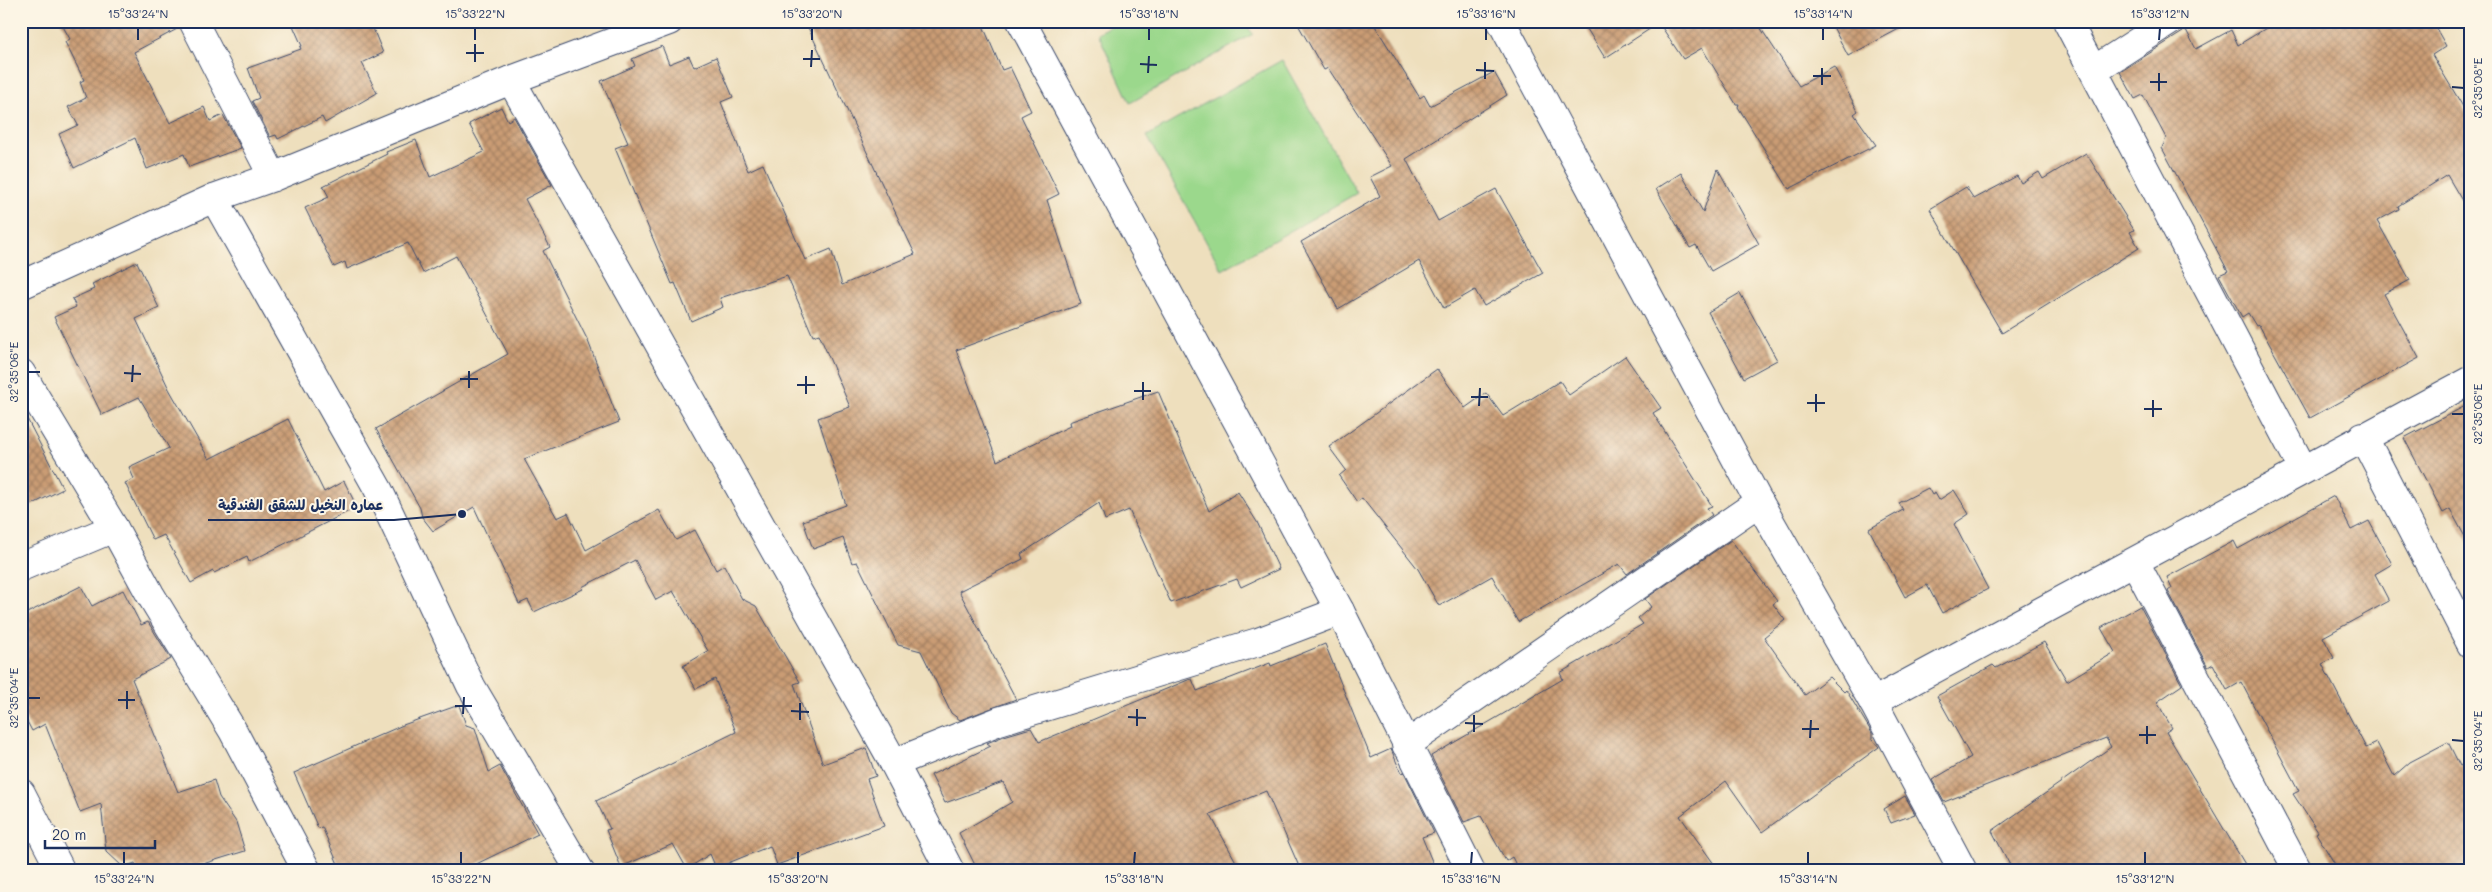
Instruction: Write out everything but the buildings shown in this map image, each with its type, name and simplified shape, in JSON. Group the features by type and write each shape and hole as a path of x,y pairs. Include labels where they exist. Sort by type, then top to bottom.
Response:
{"street":[{"path":"193,21 273,177"},
{"path":"21,286 214,198 273,177 512,80 669,21"},
{"path":"1021,21 1340,611 1471,871"},
{"path":"1502,21 1759,502 1873,702 1963,871"},
{"path":"2067,21 2303,469"},
{"path":"2094,70 2170,21"},
{"path":"512,80 894,763 950,871"},
{"path":"214,198 378,489 470,686 580,871"},
{"path":"21,373 114,528 150,594 233,731 307,871"},
{"path":"1873,702 2135,562 2363,436 2471,380"},
{"path":"2363,436 2471,644"},
{"path":"1406,745 1759,502"},
{"path":"21,567 114,528"},
{"path":"2135,562 2298,871"},
{"path":"894,763 999,721 1258,642 1340,611"},
{"path":"21,793 61,871"}],"green space":[{"path":"1120,21 1243,21 1253,34 1130,103 1098,33"},
{"path":"1282,60 1357,193 1222,270 1147,136"}],"place":[{"name":"عماره النخيل للشقق الفندقية","path":"462,514"}]}
